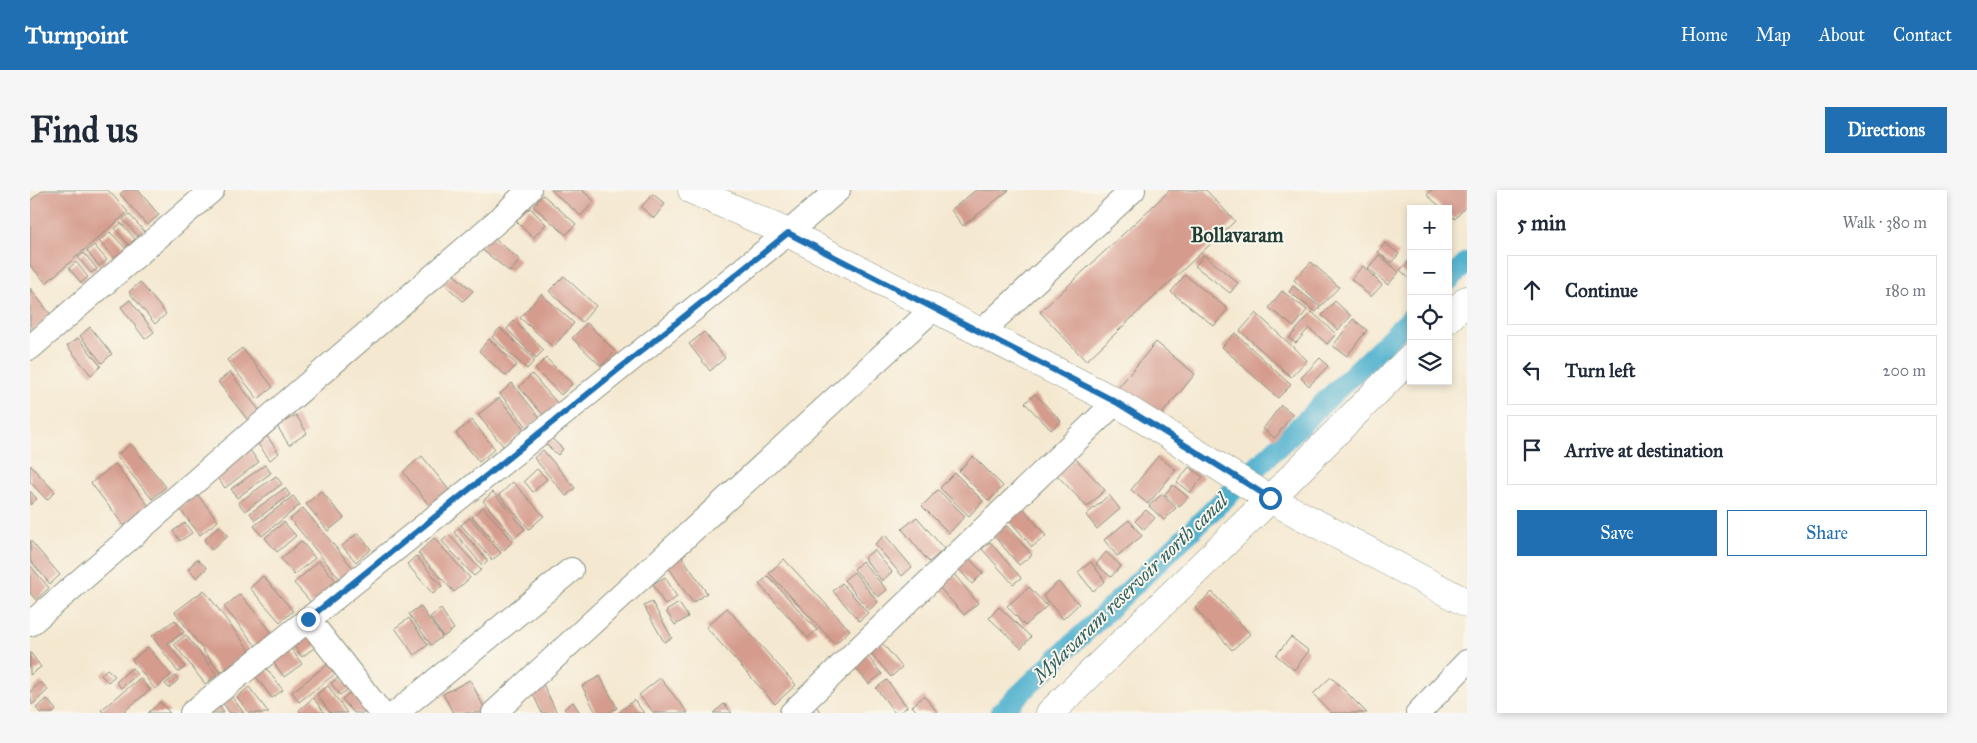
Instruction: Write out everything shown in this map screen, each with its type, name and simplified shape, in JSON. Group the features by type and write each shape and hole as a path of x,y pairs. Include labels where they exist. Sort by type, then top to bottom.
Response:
{"main road":[{"path":"692,190 788,233 1116,402 1270,498 1467,603"},
{"path":"1452,315 1467,300"},
{"path":"1050,713 1407,361"}],"street":[{"path":"30,348 212,190"},
{"path":"30,624 503,216 529,190"},
{"path":"192,713 788,233 838,190"},
{"path":"980,332 1133,190"},
{"path":"494,713 934,308"},
{"path":"792,713 1116,402"},
{"path":"396,713 571,570"},
{"path":"308,619 381,713"},
{"path":"1418,713 1467,662"}],"building":[{"path":"43,190 108,190 128,212 46,283 30,265 30,201"},
{"path":"125,190 138,190 159,215 147,225 120,194"},
{"path":"551,190 582,190 594,201 581,216"},
{"path":"976,190 1009,190 963,226 951,210"},
{"path":"1170,190 1206,190 1235,221 1086,361 1040,312"},
{"path":"1431,190 1467,190 1467,205 1455,219 1452,216 1452,205 1438,205 1427,195"},
{"path":"653,194 665,204 654,218 641,207"},
{"path":"543,195 576,224 566,235 533,206"},
{"path":"530,208 546,224 533,238 516,221"},
{"path":"129,214 145,232 139,237 123,219"},
{"path":"121,223 135,239 129,245 115,229"},
{"path":"110,232 126,249 115,259 99,241"},
{"path":"490,235 520,260 510,272 480,248"},
{"path":"1385,243 1399,254 1391,263 1378,252"},
{"path":"94,245 107,260 99,266 87,251"},
{"path":"84,253 97,269 91,273 78,257"},
{"path":"1204,255 1238,283 1230,293 1195,266"},
{"path":"1379,255 1399,272 1388,285 1368,268"},
{"path":"76,262 88,277 81,283 69,268"},
{"path":"1311,262 1339,287 1321,306 1294,280"},
{"path":"1407,263 1407,276 1400,270"},
{"path":"1363,266 1382,285 1371,297 1351,279"},
{"path":"453,274 473,291 463,301 444,284"},
{"path":"1185,275 1228,309 1214,326 1171,292"},
{"path":"564,276 596,306 582,322 549,291"},
{"path":"140,282 166,314 155,324 129,292"},
{"path":"1293,286 1320,307 1316,312 1289,292"},
{"path":"30,288 51,315 31,332 30,330"},
{"path":"1282,291 1307,310 1294,327 1269,308"},
{"path":"541,294 574,323 553,347 520,318"},
{"path":"130,300 154,332 145,339 121,307"},
{"path":"1335,301 1351,316 1338,330 1322,315"},
{"path":"1312,312 1336,334 1327,344 1309,328 1296,343 1289,338"},
{"path":"1256,313 1307,360 1291,377 1240,331"},
{"path":"1353,319 1367,330 1347,356 1333,346"},
{"path":"514,321 544,350 536,358 507,329"},
{"path":"587,323 615,351 601,366 572,338"},
{"path":"90,327 112,354 102,363 80,336"},
{"path":"500,328 535,360 527,369 492,337"},
{"path":"704,332 725,358 710,371 689,344"},
{"path":"1235,333 1291,385 1278,398 1222,347"},
{"path":"78,338 101,366 91,375 67,346"},
{"path":"489,339 517,365 506,376 479,351"},
{"path":"1156,342 1195,374 1157,420 1118,388"},
{"path":"242,348 273,387 258,399 227,360"},
{"path":"546,358 572,384 561,395 535,369"},
{"path":"1320,358 1328,366 1309,386 1301,378"},
{"path":"230,372 266,419 254,428 218,382"},
{"path":"532,374 558,404 544,416 519,387"},
{"path":"512,383 540,418 528,428 500,394"},
{"path":"1035,394 1061,421 1051,430 1025,403"},
{"path":"499,398 525,430 504,447 478,415"},
{"path":"1281,405 1293,414 1275,438 1263,429"},
{"path":"296,415 307,433 289,445 277,426"},
{"path":"472,420 495,449 479,462 456,433"},
{"path":"547,434 563,449 558,455 541,440"},
{"path":"267,436 279,453 270,460 258,444"},
{"path":"131,444 166,487 152,499 116,456"},
{"path":"249,449 259,462 225,488 215,475"},
{"path":"543,450 575,488 566,496 534,458"},
{"path":"422,456 449,490 430,506 403,472"},
{"path":"973,456 1003,486 989,501 959,471"},
{"path":"1158,456 1176,470 1148,504 1131,490"},
{"path":"1075,458 1105,490 1087,507 1057,475"},
{"path":"115,464 149,506 124,526 91,483"},
{"path":"30,465 55,492 47,500 30,482"},
{"path":"265,465 271,473 237,498 231,489"},
{"path":"1189,467 1203,477 1190,493 1177,482"},
{"path":"537,469 547,479 533,492 524,481"},
{"path":"955,473 983,501 969,516 940,488"},
{"path":"276,476 282,484 245,511 238,503"},
{"path":"513,482 544,516 529,529 499,495"},
{"path":"1173,485 1188,497 1179,507 1165,494"},
{"path":"285,488 290,495 255,520 250,513"},
{"path":"938,490 965,516 949,533 922,506"},
{"path":"30,491 37,499 30,505"},
{"path":"321,491 344,518 328,531 306,504"},
{"path":"493,492 525,529 514,538 483,501"},
{"path":"197,494 218,521 200,535 179,508"},
{"path":"1162,494 1176,508 1164,520 1149,506"},
{"path":"1109,495 1120,509 1097,529 1086,515"},
{"path":"293,496 300,505 262,536 254,526"},
{"path":"1021,505 1046,536 1032,547 1007,517"},
{"path":"483,507 513,541 503,551 472,517"},
{"path":"303,508 353,568 340,579 290,519"},
{"path":"1146,510 1155,518 1144,530 1135,521"},
{"path":"917,517 944,549 929,562 902,529"},
{"path":"470,518 501,553 492,560 461,525"},
{"path":"1129,520 1142,536 1117,556 1104,540"},
{"path":"284,522 296,536 277,552 265,538"},
{"path":"185,523 192,533 180,541 173,531"},
{"path":"219,526 228,535 212,550 204,540"},
{"path":"1007,526 1032,555 1019,565 994,536"},
{"path":"459,528 488,561 483,566 454,532"},
{"path":"358,533 371,549 356,562 342,546"},
{"path":"449,535 481,570 474,576 442,541"},
{"path":"885,535 912,567 902,576 875,544"},
{"path":"434,538 470,578 454,592 418,553"},
{"path":"30,540 60,575 50,584 30,560"},
{"path":"301,541 315,558 294,575 281,559"},
{"path":"990,542 1021,578 1013,584 982,549"},
{"path":"874,550 892,572 882,581 864,558"},
{"path":"1106,552 1121,566 1111,577 1096,564"},
{"path":"680,554 707,593 693,603 666,564"},
{"path":"416,556 442,586 433,594 407,564"},
{"path":"968,557 983,573 972,584 957,567"},
{"path":"197,559 207,568 197,578 188,569"},
{"path":"784,559 850,630 835,644 769,573"},
{"path":"319,561 340,586 315,607 294,583"},
{"path":"862,561 887,590 878,597 854,569"},
{"path":"1091,562 1105,581 1093,591 1078,572"},
{"path":"30,565 49,588 36,600 30,593"},
{"path":"854,572 878,602 869,610 844,580"},
{"path":"954,574 978,603 964,615 939,587"},
{"path":"263,576 293,611 280,622 250,588"},
{"path":"768,576 817,630 808,638 759,584"},
{"path":"665,577 677,597 665,605 653,584"},
{"path":"1058,582 1079,604 1063,619 1043,596"},
{"path":"842,583 868,613 859,621 833,591"},
{"path":"1029,587 1047,606 1025,626 1007,606"},
{"path":"204,590 250,651 220,673 175,612"},
{"path":"1212,592 1250,634 1232,650 1195,608"},
{"path":"240,594 273,634 257,647 224,607"},
{"path":"652,602 672,638 664,642 644,606"},
{"path":"679,603 688,617 675,625 666,611"},
{"path":"420,606 442,637 431,645 409,614"},
{"path":"999,607 1031,637 1021,648 989,618"},
{"path":"727,608 796,685 775,704 706,627"},
{"path":"441,609 454,629 443,637 430,617"},
{"path":"409,618 428,645 414,655 395,628"},
{"path":"175,620 184,632 168,643 185,667 178,672 152,636"},
{"path":"308,630 319,644 302,657 292,643"},
{"path":"186,635 217,675 205,684 174,644"},
{"path":"1291,637 1309,651 1294,670 1276,655"},
{"path":"878,638 902,667 891,677 866,647"},
{"path":"148,647 171,675 155,689 132,660"},
{"path":"291,649 302,664 284,677 273,662"},
{"path":"30,652 41,667 30,675"},
{"path":"864,652 882,674 869,684 851,662"},
{"path":"333,660 340,670 299,702 292,692"},
{"path":"264,666 283,690 272,698 254,674"},
{"path":"132,668 137,675 121,688 116,682"},
{"path":"107,669 115,676 108,682 101,675"},
{"path":"175,676 178,680 169,688 165,684"},
{"path":"341,676 350,688 340,695 331,683"},
{"path":"600,676 617,708 608,713 596,713 582,686"},
{"path":"1331,677 1367,713 1331,713 1313,694"},
{"path":"140,678 150,690 122,713 104,713 101,710"},
{"path":"540,678 557,713 542,713 528,684"},
{"path":"660,678 688,713 654,713 639,695"},
{"path":"470,680 487,713 453,713 443,694"},
{"path":"887,680 907,707 899,713 895,713 876,688"},
{"path":"41,682 48,690 32,705 30,692"},
{"path":"328,686 347,713 330,713 317,694"},
{"path":"249,687 269,713 249,713 237,697"},
{"path":"353,690 368,713 354,713 342,699"},
{"path":"231,696 244,713 230,713 223,703"},
{"path":"924,696 938,713 918,713 912,706"},
{"path":"313,698 325,713 301,713 299,710"},
{"path":"47,699 56,710 53,713 40,713 36,708"},
{"path":"634,700 644,713 618,713"},
{"path":"160,702 170,713 148,713"},
{"path":"573,702 580,713 567,713 564,709"},
{"path":"218,704 224,713 206,713"},
{"path":"724,704 732,713 713,713"},
{"path":"816,706 821,713 807,713"}],"waterway":[{"name":"Mylavaram reservoir north canal","path":"1452,277 1467,262"},
{"name":"Mylavaram reservoir north canal","path":"1000,713 1407,322"}],"district":[{"name":"Bollavaram","path":"1237,235"}],"route":[{"path":"308,619 788,233 1116,402 1270,498"}]}
